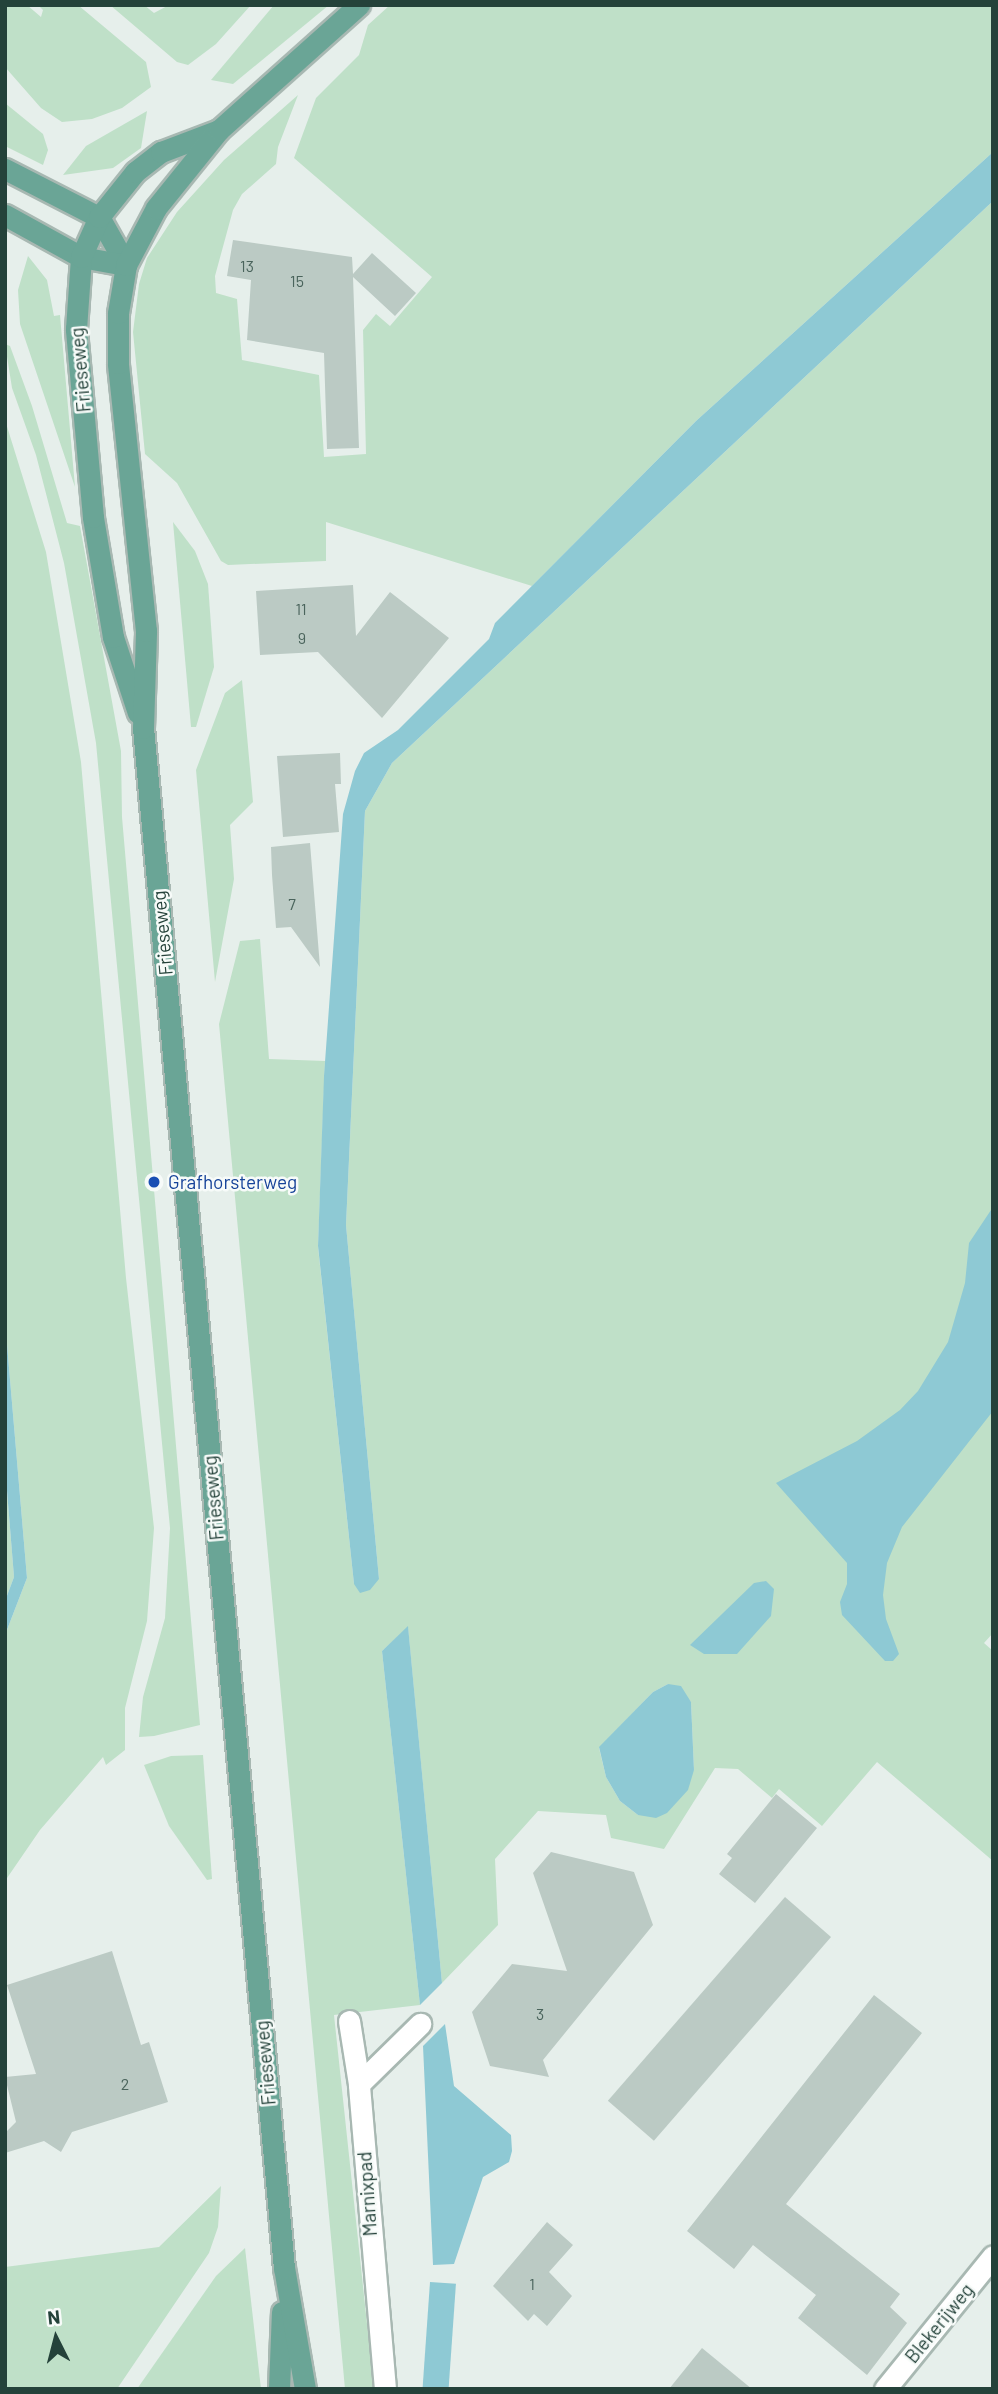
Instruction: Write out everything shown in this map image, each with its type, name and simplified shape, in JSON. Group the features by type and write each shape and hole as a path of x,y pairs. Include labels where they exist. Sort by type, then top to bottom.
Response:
{"main road":[{"path":"127,265 156,208 180,184 219,130 359,5"},
{"path":"99,217 135,172 161,152 219,130"},
{"path":"5,169 99,217 127,265"},
{"path":"5,215 81,257 127,265"},
{"name":"Frieseweg","path":"99,217 81,257 76,329 93,517 113,637 143,728"},
{"name":"Frieseweg","path":"127,265 118,313 118,363 146,631 143,728 284,2268 305,2389"},
{"name":"Frieseweg","path":"279,2389 284,2268"}],"street":[{"path":"349,2021 359,2084"},
{"path":"359,2084 419,2024"},
{"name":"Marnixpad","path":"359,2084 385,2389"},
{"name":"Blekerijweg","path":"885,2389 993,2256"}],"green space":[{"path":"5,5 27,5 41,17 43,10 38,5 78,5 146,62 151,87 122,108 92,119 62,122 41,108 5,67"},
{"path":"110,5 144,5 154,13 169,5 251,5 216,44 188,65 177,62"},
{"path":"274,5 329,5 233,84 211,80"},
{"path":"390,5 993,5 993,152 696,421 532,586 326,522 326,561 228,565 221,561 177,483 145,454 133,332 139,284 147,258 177,212 224,160 298,95 278,147 276,164 242,194 233,210 215,276 216,293 237,299 242,360 319,375 324,457 366,454 363,330 376,314 390,326 432,277 294,158 316,98 359,55 368,25"},
{"path":"5,103 43,134 48,150 43,165 5,146"},
{"path":"147,111 141,148 113,168 63,175 86,146"},
{"path":"993,201 993,1633 984,1643 993,1651 993,1861 877,1762 822,1826 779,1789 772,1798 738,1769 715,1768 664,1849 611,1838 606,1815 538,1811 495,1859 498,1925 442,1983 408,1627 382,1651 420,2005 334,2015 374,2389 345,2389 219,1024 240,941 260,939 269,1059 325,1061 318,1247 354,1584 379,1579 346,1225 365,811 392,763","holes":["668,1684 691,1702 694,1770 638,1815 620,1801 606,1777 599,1748 653,1692"]},
{"path":"28,256 47,280 54,316 60,315 75,487 20,324 18,290"},
{"path":"5,344 10,346 32,406 67,523 80,526 121,751 122,817 200,1725 154,1736 139,1737 143,1697 165,1618 170,1528 96,743 64,563 36,455 12,388"},
{"path":"5,420 46,552 81,762 126,1278 154,1528 147,1621 125,1708 125,1750 106,1765 103,1757 40,1830 5,1881 5,1635 27,1578 5,1321"},
{"path":"173,522 195,551 208,584 214,667 196,727 191,727"},
{"path":"242,680 253,802 230,825 234,879 215,982 196,770 225,693"},
{"path":"5,1466 14,1577 5,1601"},
{"path":"203,1755 212,1879 207,1880 169,1826 144,1765 171,1756"},
{"path":"221,2186 218,2227 209,2253 117,2389 5,2389 5,2267 159,2247"},
{"path":"245,2248 261,2389 137,2389 216,2276"}],"water":[{"path":"993,152 993,201 392,763 365,811 346,1225 379,1579 370,1590 360,1593 354,1584 318,1246 324,1076 343,814 355,771 364,753 398,730 489,639 495,623 696,421"},
{"path":"993,1207 993,1411 902,1527 887,1563 883,1595 886,1619 899,1654 893,1661 885,1661 842,1615 840,1602 847,1584 847,1563 776,1483 857,1441 900,1410 918,1391 948,1342 965,1283 969,1243"},
{"path":"5,1321 27,1578 5,1635 5,1601 14,1577 5,1466"},
{"path":"766,1581 774,1589 771,1616 737,1654 704,1654 690,1645 754,1583"},
{"path":"408,1626 442,1983 420,2005 382,1651"},
{"path":"668,1684 681,1686 691,1702 694,1770 688,1790 667,1813 656,1818 638,1815 620,1801 606,1777 599,1747 653,1692"},
{"path":"445,2024 454,2086 511,2135 512,2151 509,2162 483,2177 454,2264 433,2265 423,2046"},
{"path":"430,2282 456,2284 449,2389 423,2389"}],"building":[{"path":"233,240 352,257 353,274 372,253 416,293 395,316 353,277 359,448 327,449 324,353 247,340 251,280 227,276"},
{"path":"353,585 356,636 390,592 449,638 382,718 318,652 260,655 256,591"},
{"path":"340,753 341,784 335,784 339,832 283,837 277,756"},
{"path":"310,843 320,967 291,927 276,928 271,847"},
{"path":"776,1794 817,1828 755,1903 719,1874 732,1858 727,1854"},
{"path":"551,1852 634,1872 653,1925 543,2060 549,2077 490,2066 472,2012 512,1964 567,1971 533,1873"},
{"path":"785,1897 831,1937 654,2141 608,2101"},
{"path":"112,1951 141,2045 149,2042 168,2102 72,2132 61,2152 44,2141 5,2153 5,2133 16,2122 5,2077 36,2074 7,1985"},
{"path":"874,1995 922,2033 786,2204 900,2294 890,2307 907,2323 867,2375 798,2318 816,2295 753,2245 734,2269 687,2231"},
{"path":"547,2222 573,2245 549,2272 572,2296 547,2326 534,2314 528,2321 493,2286"},
{"path":"702,2348 752,2389 669,2389"}],"place":[{"name":"Grafhorsterweg","path":"154,1182"}]}
